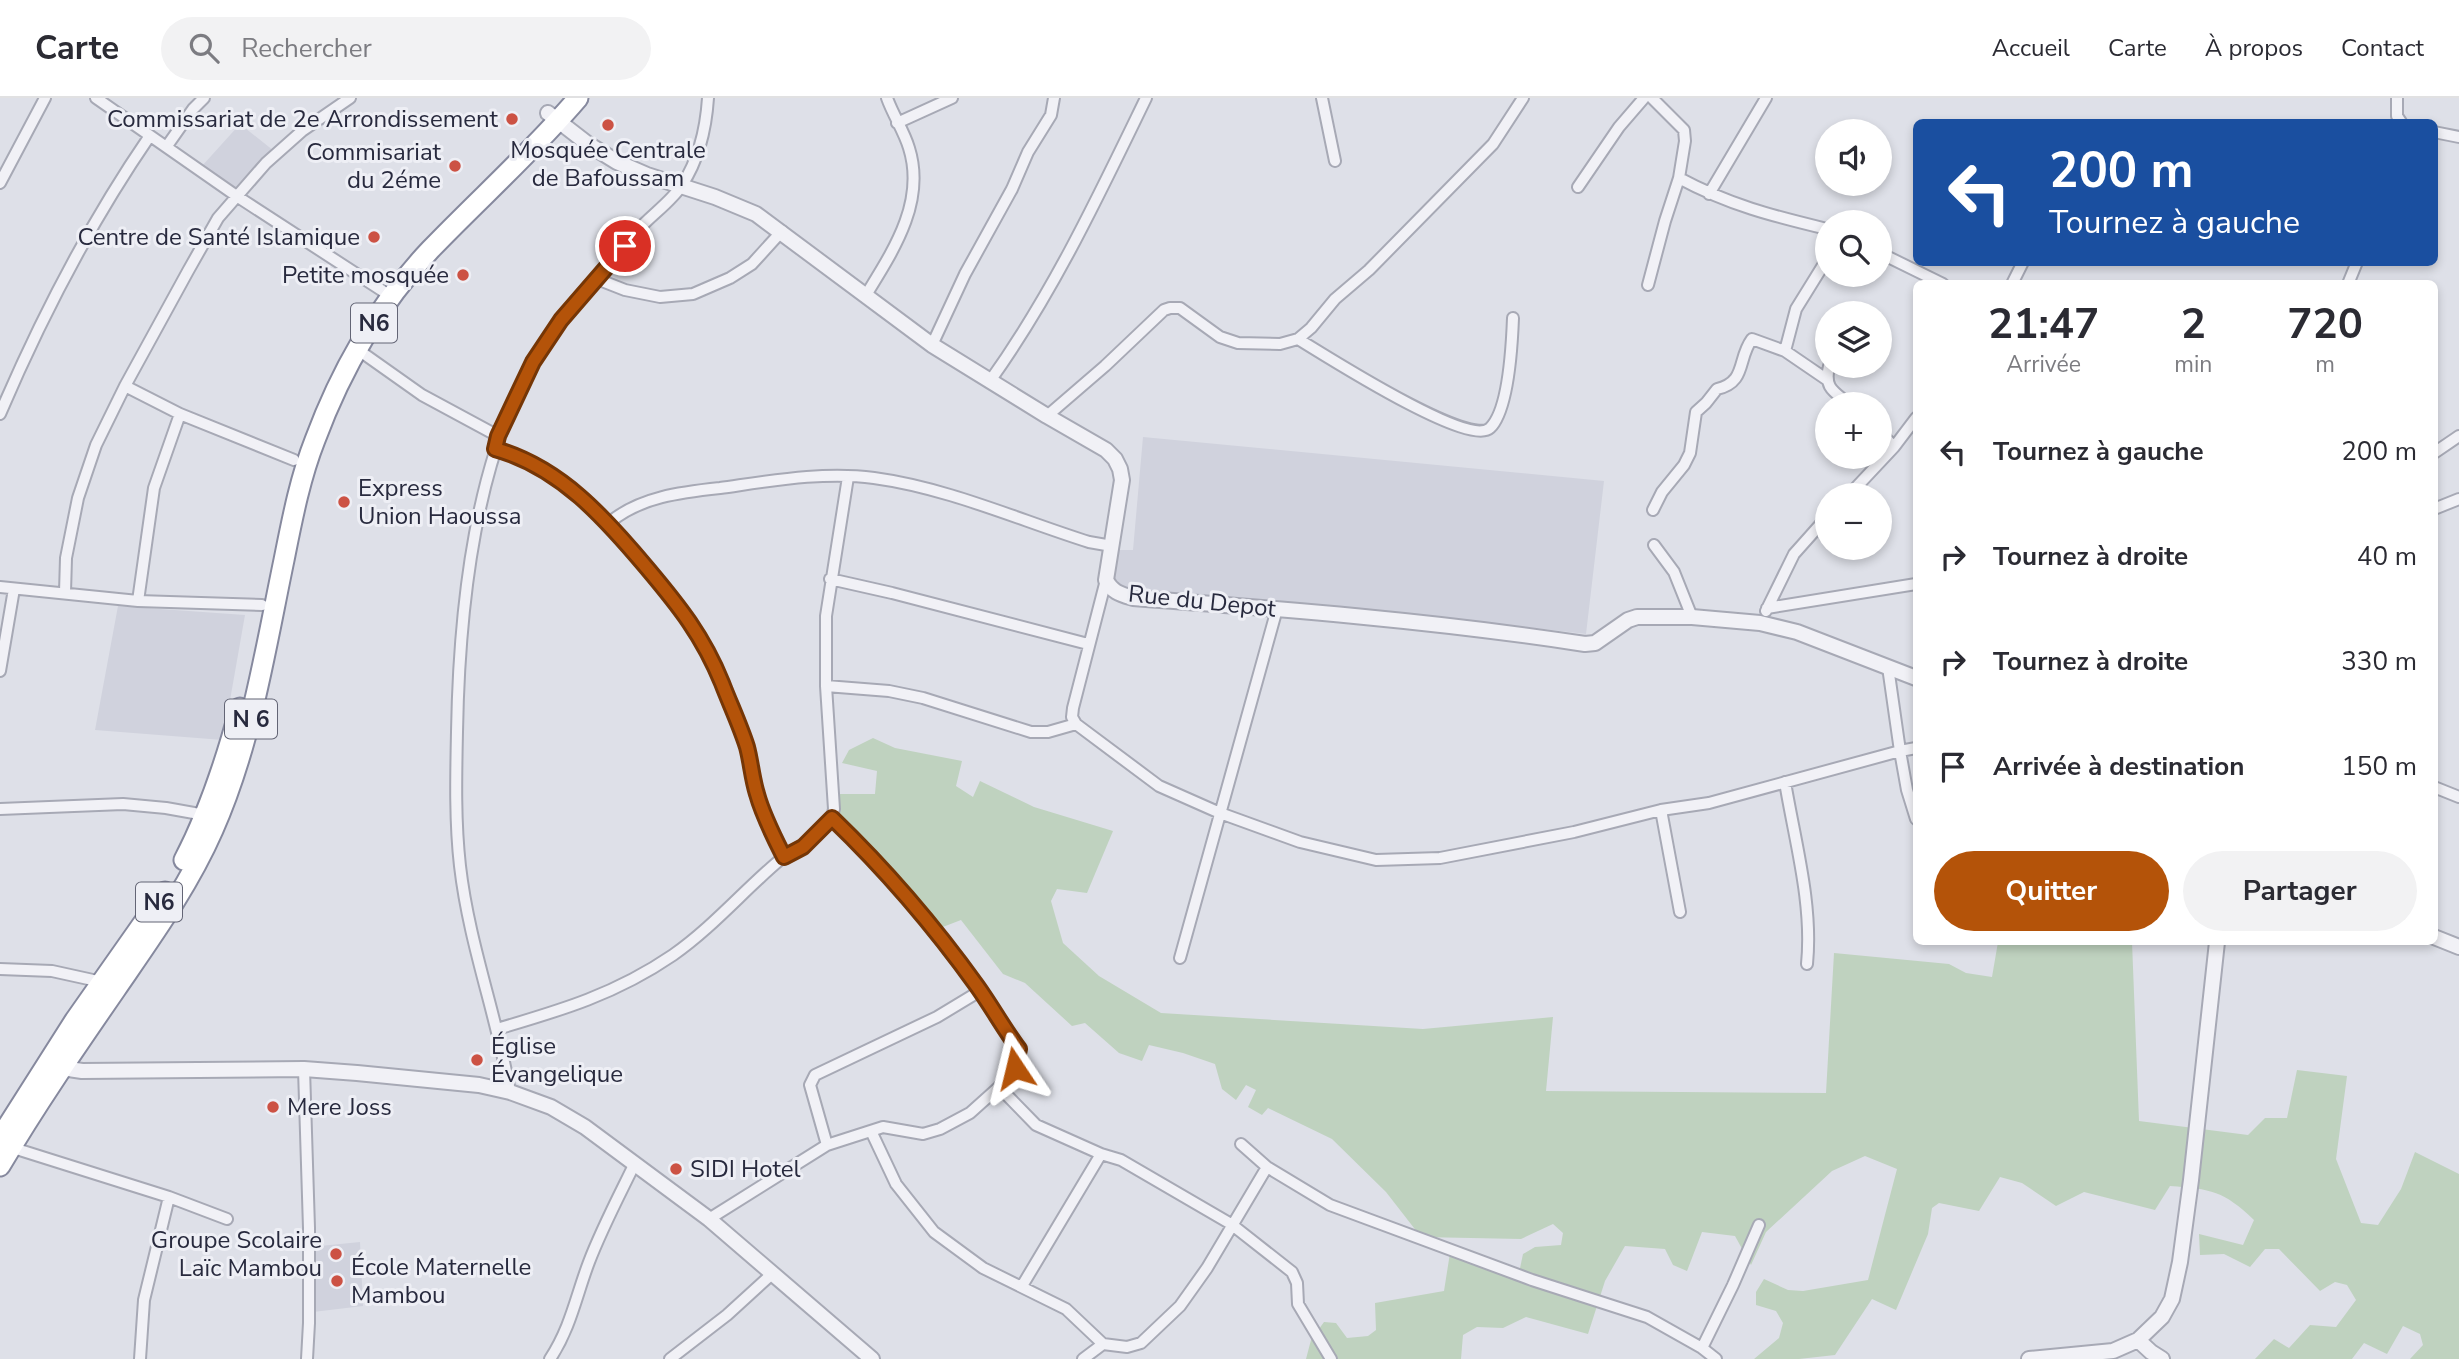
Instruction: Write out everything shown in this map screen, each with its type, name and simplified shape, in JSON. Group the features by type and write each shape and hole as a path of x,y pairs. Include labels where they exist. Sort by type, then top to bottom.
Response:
{"highway":[{"name":"N6","path":"268,606 306,464 323,417 386,293 419,243 565,105"},
{"name":"N6","path":"268,606 279,515 311,412 352,331 386,293"},
{"name":"N 6","path":"209,821 239,738 245,689 268,606"},
{"name":"N6","path":"0,1166 3,1143 108,988 209,821"}],"street":[{"path":"0,183 45,98"},
{"path":"96,98 238,197 386,293"},
{"path":"167,146 204,98"},
{"path":"65,592 66,558 78,498 96,445 125,386 218,218 266,163 302,131 351,98"},
{"path":"510,1092 497,1029 474,947 462,880 456,789 458,677 466,588 498,436 533,362 561,320 639,229 682,186 698,152 705,127 708,98"},
{"path":"866,295 892,253 905,224 913,196 909,148 887,98"},
{"path":"897,123 952,98"},
{"path":"933,345 965,274 1012,189 1028,152 1051,115 1054,98"},
{"path":"990,381 1036,312 1099,196 1146,98"},
{"path":"1322,98 1335,161"},
{"path":"1047,416 1170,307 1180,308 1220,337 1238,343 1280,344 1298,339 1335,299 1369,270 1493,144 1523,98"},
{"path":"1578,187 1619,127 1644,98"},
{"path":"1648,285 1679,178 1685,141 1684,130 1652,98"},
{"path":"1709,194 1766,98"},
{"path":"2397,98 2399,119"},
{"name":"Rue du Depot","path":"565,105 588,144 617,162 647,175 756,214 933,345 1047,416 1096,443 1115,458 1122,480 1106,580 1110,588 1118,594 1133,598 1496,631 1585,644 1595,643 1628,620 1637,617 1692,617 1759,623 1797,632 1913,677"},
{"path":"2438,133 2459,137"},
{"path":"0,414 30,344 120,180 149,137"},
{"path":"1679,178 1709,194 1752,211 1815,226"},
{"path":"597,279 625,290 660,297 693,294 730,278 752,264 782,231"},
{"path":"1892,259 1935,280"},
{"path":"1785,351 1796,309 1815,278"},
{"path":"1298,339 1419,410 1472,431 1484,431 1490,428 1499,411 1507,382 1513,318"},
{"path":"1653,510 1662,492 1684,465 1690,453 1696,412 1717,389 1727,386 1739,375 1752,339 1785,351 1826,379 1835,392"},
{"path":"356,349 422,395 498,436"},
{"path":"125,386 180,414 294,460"},
{"path":"138,601 154,488 180,414"},
{"path":"1860,483 1913,422"},
{"path":"2438,450 2459,436"},
{"path":"495,449 514,454 536,466 565,485 610,523 691,621 704,643 747,747 757,795 784,857"},
{"path":"497,1029 577,1006 625,985 674,954 720,918 784,857 803,847 832,818 834,809 826,686 826,616 848,477"},
{"path":"610,523 623,511 648,501 694,492 792,479 873,478 920,487 1089,542 1112,546"},
{"path":"2438,507 2459,499"},
{"path":"1759,623 1794,554 1815,530"},
{"path":"1654,545 1674,572 1692,617"},
{"path":"830,579 1088,644"},
{"path":"1106,580 1073,708 1072,717 1076,724 1159,786 1220,813 1300,842 1376,860 1440,858 1574,832 1661,810 1709,803 1913,749"},
{"path":"1767,608 1913,584"},
{"path":"0,587 138,601 268,606"},
{"path":"0,671 15,589"},
{"path":"1180,958 1277,609"},
{"path":"1888,667 1900,751 1913,809"},
{"path":"826,686 889,691 923,698 1031,732 1048,732 1076,724"},
{"path":"1785,782 1807,908 1810,938 1807,964"},
{"path":"2438,789 2459,797"},
{"path":"0,809 123,804 166,808 209,821"},
{"path":"1661,810 1680,912"},
{"path":"709,1219 827,1145 883,1127 923,1134 940,1129 970,1113 999,1087 1015,1068 1019,1049 980,991 904,892 875,859 832,818"},
{"path":"2438,939 2459,947"},
{"path":"2029,1359 2113,1351 2138,1340 2162,1317 2172,1299 2191,1180 2217,945"},
{"path":"0,968 52,971 108,988"},
{"path":"827,1145 810,1085 815,1075 937,1017 980,991"},
{"path":"55,1064 82,1071 304,1069 479,1085 510,1092 551,1107 585,1127 635,1163 709,1219 872,1359"},
{"path":"304,1069 309,1228 307,1359"},
{"path":"999,1087 1036,1125 1121,1160 1231,1224 1292,1272 1297,1283 1298,1304 1331,1359"},
{"path":"871,1130 896,1184 934,1232 983,1268 1066,1309 1103,1344 1127,1347 1141,1343 1180,1306 1207,1268 1267,1167"},
{"path":"3,1143 169,1197 227,1219"},
{"path":"1241,1144 1267,1167 1329,1205 1532,1280 1647,1317 1702,1348 1716,1359"},
{"path":"1022,1286 1101,1154"},
{"path":"550,1359 576,1305 588,1265 609,1215 635,1163"},
{"path":"139,1359 144,1300 169,1197"},
{"path":"1702,1348 1759,1225"},
{"path":"670,1359 727,1315 773,1273"},
{"path":"2138,1340 2162,1359"},
{"path":"1083,1359 1103,1344"}],"shaded area":[{"path":"240,124 274,151 236,194 202,166"},
{"path":"1143,437 1604,481 1586,634 1423,615 1129,590 1117,586 1114,581 1118,550 1133,550"},
{"path":"118,606 245,615 223,740 95,730"},
{"name":"École Maternelle Mambou","path":"360,1242 363,1306 313,1312 310,1247"}],"green space":[{"path":"873,738 895,748 962,761 956,786 973,797 980,781 1034,807 1113,831 1087,893 1057,889 1051,901 1063,943 1099,976 1161,1013 1423,1029 1553,1017 1546,1091 1826,1093 1834,953 1949,964 1966,973 1992,977 1997,945 2132,945 2139,1121 2248,1135 2265,1118 2287,1118 2297,1070 2347,1076 2336,1159 2361,1223 2378,1225 2401,1189 2415,1152 2459,1174 2459,1359 2410,1359 2423,1345 2420,1334 2403,1326 2387,1354 2364,1343 2352,1359 2255,1359 2274,1339 2289,1348 2310,1325 2336,1327 2356,1300 2347,1285 2335,1282 2320,1291 2279,1249 2265,1249 2250,1267 2224,1254 2200,1255 2199,1234 2243,1245 2254,1220 2225,1197 2207,1190 2170,1186 2155,1210 2084,1192 2056,1206 2022,1183 2000,1177 1979,1211 1939,1203 1932,1208 1928,1234 1896,1310 1872,1299 1835,1355 1799,1359 1754,1359 1779,1338 1783,1323 1776,1311 1756,1305 1756,1292 1764,1279 1788,1290 1803,1291 1868,1280 1897,1169 1865,1156 1832,1171 1766,1232 1751,1265 1735,1236 1702,1232 1687,1271 1673,1265 1665,1249 1625,1246 1605,1281 1588,1334 1526,1317 1503,1328 1477,1327 1463,1335 1461,1359 1306,1359 1311,1340 1324,1322 1336,1323 1347,1338 1368,1336 1376,1330 1375,1303 1444,1291 1450,1253 1519,1273 1523,1254 1535,1247 1561,1245 1563,1233 1553,1224 1521,1239 1421,1237 1386,1192 1332,1139 1268,1108 1262,1115 1248,1107 1256,1090 1246,1085 1236,1100 1222,1089 1215,1064 1149,1045 1142,1061 1119,1053 1085,1023 1072,1026 1025,983 1003,974 961,920 935,930 837,832 836,794 875,794 877,771 842,763 849,750"}],"place":[{"name":"Commissariat de 2e Arrondissement","path":"512,119"},
{"name":"Mosquée Centrale de Bafoussam","path":"608,125"},
{"name":"Commisariat du 2éme","path":"455,166"},
{"name":"Centre de Santé Islamique","path":"374,237"},
{"name":"Petite mosquée","path":"463,275"},
{"name":"Express Union Haoussa","path":"344,502"},
{"name":"Église Évangelique","path":"477,1060"},
{"name":"Mere Joss","path":"273,1107"},
{"name":"SIDI Hotel","path":"676,1169"},
{"name":"Groupe Scolaire Laïc Mambou","path":"336,1254"},
{"name":"École Maternelle Mambou","path":"337,1281"}],"route":[{"path":"625,246 561,320 533,362 498,436 495,449 514,454 536,466 584,500 610,523 691,621 721,680 747,747 757,795 784,857 803,847 832,818 875,859 904,892 975,984 1019,1049 1015,1068"}]}
